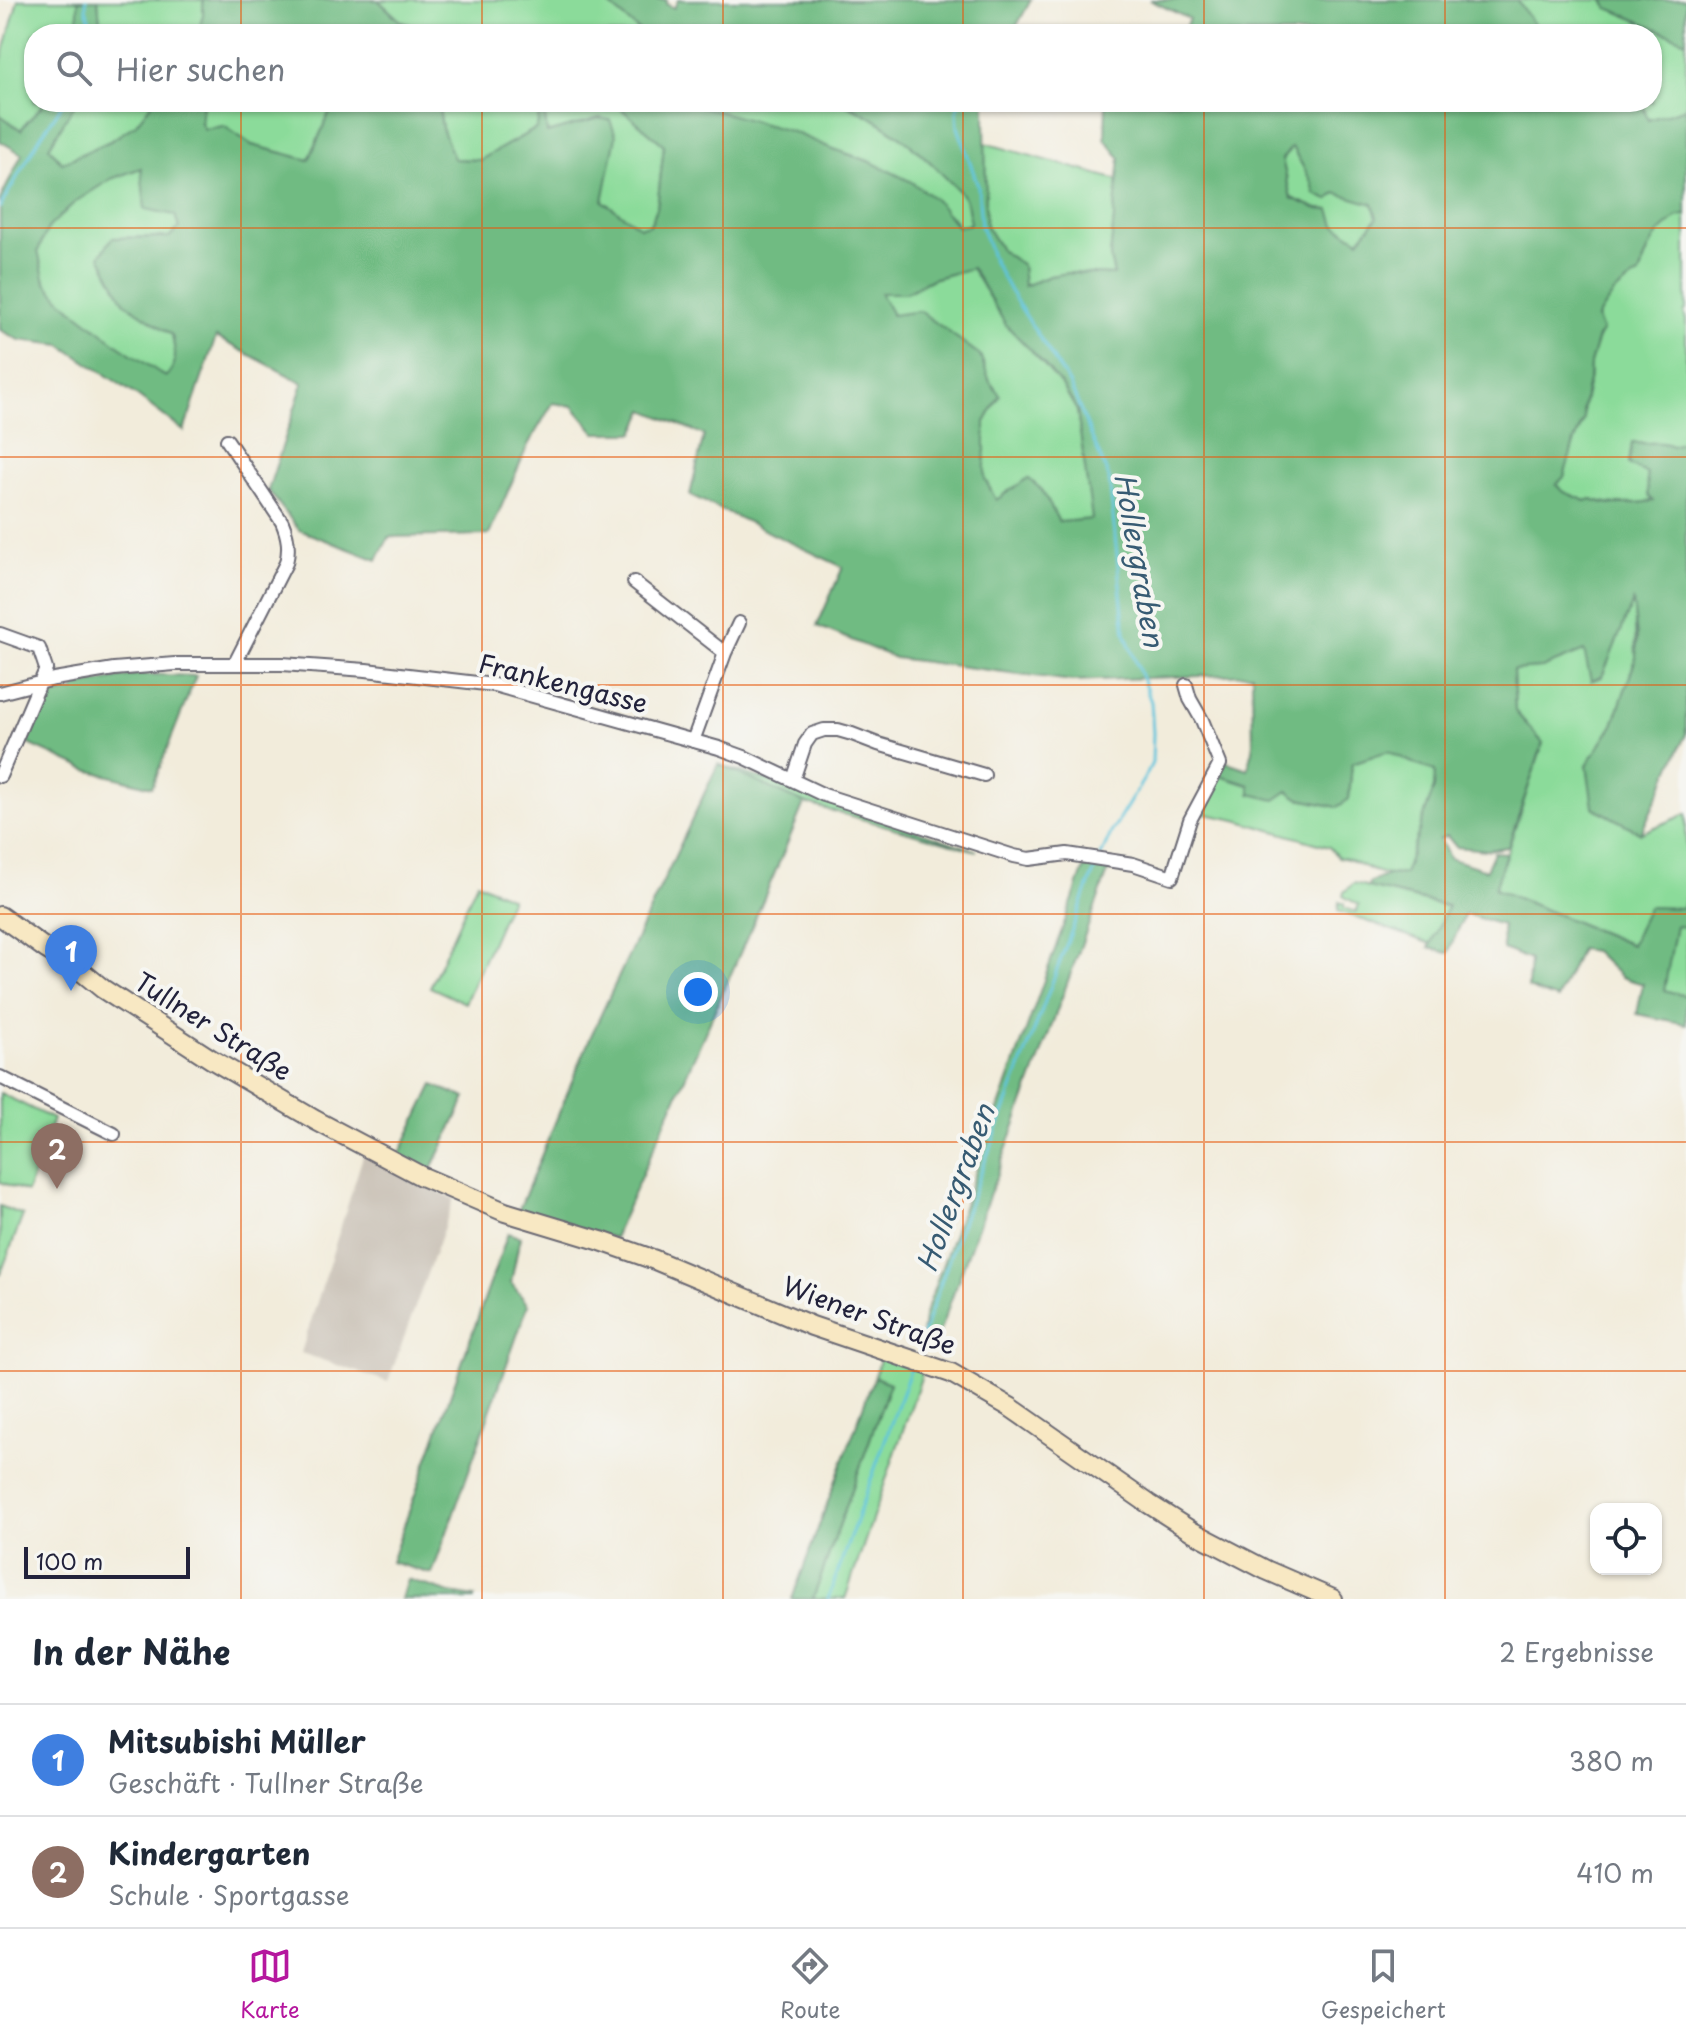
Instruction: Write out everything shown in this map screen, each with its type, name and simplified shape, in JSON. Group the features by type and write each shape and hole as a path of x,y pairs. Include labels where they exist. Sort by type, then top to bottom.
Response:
{"main road":[{"name":"Tullner Straße","path":"0,916 103,989 211,1059 358,1143"},
{"name":"Tullner Straße","path":"0,929 46,949"},
{"name":"Wiener Straße","path":"358,1143 432,1181 505,1212 655,1260 812,1326 951,1373 1000,1400 1193,1532 1266,1570 1333,1599"}],"street":[{"path":"227,440 282,522 288,537 289,553 235,663"},
{"path":"634,582 725,653"},
{"path":"693,741 739,623"},
{"path":"0,634 39,648 46,669 0,776"},
{"name":"Frankengasse","path":"0,693 77,674 165,664 282,664 494,685 744,757 840,801 1014,856 1029,859 1067,854 1133,864 1172,877 1190,820 1220,764 1186,685"},
{"path":"793,780 805,744 812,734 824,730 838,730 984,775"},
{"path":"0,1077 114,1134"}],"shaded area":[{"path":"364,1153 454,1199 388,1382 301,1353"}],"green space":[{"path":"18,0 78,0 77,24 24,24 24,112 36,112 21,130 0,115 0,66"},
{"path":"78,0 98,0 100,24 77,24"},
{"path":"98,0 203,0 201,24 100,24"},
{"path":"203,0 378,0 401,22 408,24 201,24"},
{"path":"378,0 604,0 632,24 408,24"},
{"path":"604,0 667,0 666,4 674,8 678,0 1031,0 1018,24 632,24"},
{"path":"1150,0 1519,0 1534,24 1187,24 1189,19"},
{"path":"1519,0 1604,0 1608,8 1646,24 1533,24"},
{"path":"1604,0 1686,0 1686,41 1662,31 1662,24 1646,24 1608,8"},
{"path":"1662,31 1686,41 1686,108 1648,120 1645,112 1662,112"},
{"path":"1686,108 1686,215 1677,217 1657,235 1639,275 1615,293 1597,318 1602,332 1590,364 1584,419 1564,477 1556,485 1564,492 1586,501 1591,499 1622,504 1653,501 1648,495 1647,474 1629,464 1632,443 1672,446 1686,441 1686,734 1641,833 1593,807 1587,765 1613,725 1636,658 1633,602 1602,677 1591,681 1584,651 1542,668 1513,670 1515,711 1543,743 1508,847 1487,850 1456,847 1447,836 1440,839 1449,858 1486,870 1494,852 1506,853 1495,889 1631,945 1648,907 1686,908 1686,927 1676,926 1664,990 1686,996 1686,1024 1637,1014 1643,984 1621,977 1594,951 1580,949 1557,999 1528,988 1530,960 1503,949 1502,925 1465,914 1448,953 1429,948 1448,906 1368,887 1369,883 1387,875 1404,874 1434,788 1435,771 1388,751 1352,763 1349,799 1337,807 1300,799 1288,791 1275,800 1250,794 1250,785 1217,775 1224,761 1248,769 1253,750 1252,674 1072,681 895,658 817,626 843,567 690,495 704,435 645,410 634,433 596,433 573,406 553,403 528,445 489,535 389,537 377,560 299,530 268,490 303,383 216,337 184,431 61,345 19,340 0,330 0,200 22,154 0,141 0,115 21,130 37,112 70,112 49,147 62,163 110,141 135,125 145,112 202,112 204,129 224,126 252,145 309,160 330,112 440,112 454,159 480,160 537,128 539,113 545,115 547,133 599,118 610,120 616,136 603,201 640,227 650,225 657,208 664,145 625,112 721,112 793,132 871,162 910,181 935,199 958,227 970,224 963,196 898,135 860,112 985,112 986,226 1002,251 1022,265 1024,286 1067,273 1114,275 1110,257 1120,158 1105,139 1106,112 1645,112 1648,120","holes":["1292,147 1315,194 1328,200 1336,193 1373,204 1377,218 1359,240 1335,225 1330,210 1318,209 1291,198 1282,159","141,168 145,209 175,215 179,228 169,237 112,238 100,256 124,302 172,335 174,363 166,377 63,302 45,282 38,251 48,228 75,202 111,179","972,268 1006,325 1063,387 1077,410 1092,519 1059,522 1042,490 1028,478 996,500 985,479 985,422 1000,395 990,382 980,355 920,311 892,315 880,293 906,293 932,279"]},
{"path":"70,112 145,112 135,125 110,141 62,163 49,147"},
{"path":"202,112 330,112 309,160 252,145 224,126 204,129"},
{"path":"440,112 625,112 664,145 657,208 650,225 640,228 603,201 608,171 570,127 546,133 537,128 480,160 454,159"},
{"path":"720,112 861,112 885,126 937,168 965,199 970,224 958,227 952,217 871,162"},
{"path":"985,143 1118,180 1110,257 1114,275 1067,273 1023,286 1022,265 1002,251 986,226"},
{"path":"1292,147 1315,194 1336,193 1374,204 1378,218 1359,240 1335,225 1329,210 1291,198 1282,159"},
{"path":"141,168 175,215 180,228 169,237 112,238 124,302 172,335 174,363 165,377 99,332 65,304 45,280 38,257 41,240 48,229 79,198 102,183"},
{"path":"1681,214 1686,215 1686,441 1672,446 1632,444 1629,464 1648,474 1648,485 1655,501 1623,504 1592,499 1586,501 1564,492 1556,484 1584,419 1590,362 1602,332 1597,318 1615,293 1639,275 1649,247 1658,233"},
{"path":"971,268 1006,325 1063,387 1077,411 1093,519 1059,523 1042,490 1008,491 996,501 985,479 985,422 1000,395 990,382 980,355 892,315 879,292 906,293 932,279"},
{"path":"1634,600 1636,658 1613,725 1587,765 1641,833 1686,814 1686,895 1679,917 1632,945 1495,889 1543,743 1515,711 1513,669 1542,668 1584,651"},
{"path":"139,674 196,676 152,787 87,770 22,741 39,697 75,691 75,686"},
{"path":"1388,751 1436,770 1434,788 1404,874 1387,875 1338,857 1329,847 1236,820 1196,812 1217,775 1251,786 1250,793 1288,791 1300,799 1337,807 1349,799 1352,763"},
{"path":"718,764 977,851 804,803"},
{"path":"718,764 804,803 614,1238 518,1212 590,1038"},
{"path":"1085,865 1109,869 932,1352 921,1346 924,1317"},
{"path":"477,882 511,898 465,1003 430,987"},
{"path":"1354,883 1448,907 1431,944 1338,911 1339,902 1344,904 1344,908 1356,912 1359,905 1343,896"},
{"path":"1676,925 1686,927 1686,996 1663,991"},
{"path":"433,1085 466,1098 430,1173 397,1159"},
{"path":"0,1093 53,1119 27,1192 0,1182"},
{"path":"0,1206 23,1215 0,1276"},
{"path":"508,1233 520,1237 511,1283 528,1305 432,1574 391,1562"},
{"path":"882,1355 924,1369 845,1599 813,1599 890,1383 874,1377"},
{"path":"874,1377 890,1383 813,1599 792,1599"},
{"path":"407,1579 450,1593 475,1597 401,1599"}],"waterway":[{"path":"86,0 91,24"},
{"path":"0,207 57,112"},
{"name":"Hollergraben","path":"957,112 958,127 978,186 981,226 994,262 1070,385 1109,478 1125,633 1151,702 1153,733 1152,763 1101,856"},
{"name":"Hollergraben","path":"919,1346 1097,863"},
{"name":"Hollergraben","path":"828,1599 911,1368"}],"place":[{"name":"Mitsubishi Müller","path":"71,991"},
{"name":"Kindergarten","path":"57,1189"}]}
